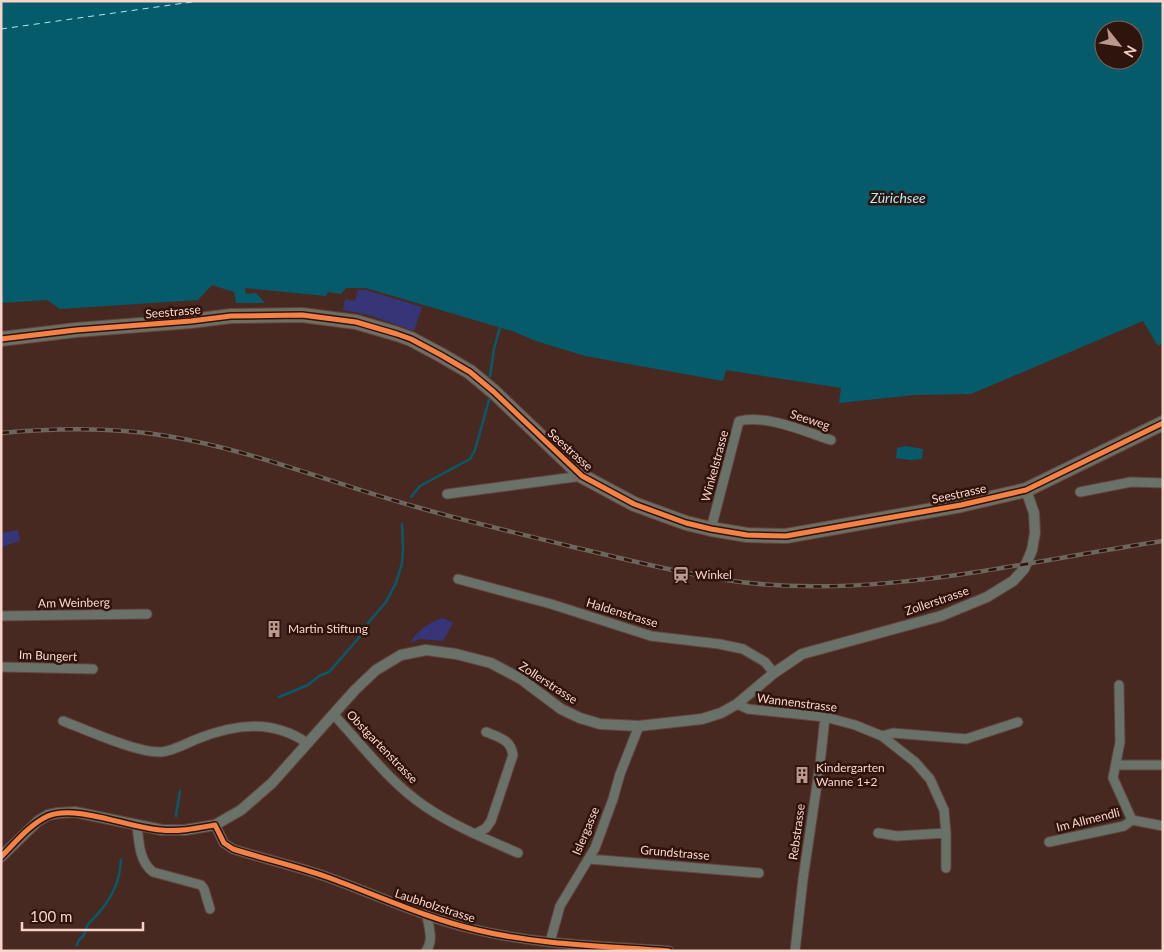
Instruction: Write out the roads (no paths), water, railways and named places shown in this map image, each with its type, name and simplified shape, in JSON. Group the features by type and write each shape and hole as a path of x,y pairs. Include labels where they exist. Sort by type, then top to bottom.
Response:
{"main road":[{"name":"Seestrasse","path":"1,339 231,316 308,315 356,322 411,340 470,372 494,392 582,476 634,504 686,522 746,535 786,536 961,505 1026,490 1162,425"}],"street":[{"name":"Winkelstrasse","path":"712,529 740,421 748,419 780,424"},
{"name":"Seeweg","path":"780,424 831,440"},
{"path":"447,494 582,476"},
{"path":"1080,492 1131,482 1163,483"},
{"name":"Zollerstrasse","path":"1,857 38,821 48,815 75,812 133,825 174,830 215,826 241,810 272,783 376,670 401,655 426,650 456,654 491,663 521,679 561,709 580,718 600,724 639,726 702,719 721,713 737,704 774,673 802,654 941,616 987,596 1013,581 1024,569 1032,550 1035,533 1034,513 1026,490"},
{"name":"Haldenstrasse","path":"458,579 551,604 651,636 719,644 743,650 765,662 774,673"},
{"name":"Am Weinberg","path":"1,616 147,614"},
{"name":"Im Bungert","path":"1,667 93,670"},
{"name":"Im Allmendli","path":"1119,685 1120,742 1113,778 1132,820"},
{"name":"Wannenstrasse","path":"737,704 748,709 825,717 855,725 882,736 915,762 930,779 944,810 946,868"},
{"name":"Obstgartenstrasse","path":"334,715 397,784 425,806 475,834 518,853"},
{"name":"Rebstrasse","path":"795,951 802,879 820,764 825,717"},
{"path":"63,721 137,748 155,752 164,752 233,727 251,725 297,736 307,743"},
{"name":"Wannenstrasse","path":"882,736 893,733 966,739 1018,722"},
{"name":"Islergasse","path":"550,942 560,906 595,848 620,774 639,726"},
{"path":"475,834 486,828 491,821 513,755 512,748 504,740 486,732"},
{"path":"1117,765 1163,765"},
{"name":"Im Allmendli","path":"1049,842 1124,826 1132,820 1163,826"},
{"path":"133,825 140,851 149,869 153,872 201,885 210,909"},
{"name":"Laubholzstrasse","path":"215,826 224,844 232,850 326,877 428,916 479,931 550,942 669,951"},
{"path":"878,833 897,836 946,833"},
{"name":"Grundstrasse","path":"589,859 758,873"},
{"path":"426,951 431,942 428,916"}],"water":[{"name":"Zürichsee","path":"1,1 1163,1 1163,343 1158,346 1143,321 971,394 915,395 839,403 841,388 726,370 723,381 585,356 536,341 512,331 366,288 346,288 341,294 328,292 326,296 245,288 246,294 256,293 265,303 236,303 234,292 212,285 198,300 60,309 47,300 1,303"},
{"path":"906,446 923,449 922,459 896,458 897,448"}],"waterway":[{"path":"490,376 500,327"},
{"path":"411,497 420,486 470,459 475,450 489,400"},
{"path":"279,697 308,685 319,676 329,672 363,633 368,623 386,602 396,583 402,563 402,524"},
{"path":"176,816 180,791"},
{"path":"77,945 89,924 105,905 112,893 121,860"}],"railway":[{"path":"1,433 63,429 105,430 147,433 199,442 261,458 413,506 510,532 686,573 780,586 835,586 945,577 1163,541"}],"place":[{"name":"Winkel","path":"681,575"},
{"name":"Martin Stiftung","path":"274,629"},
{"name":"Kindergarten Wanne 1+2","path":"802,775"}]}
